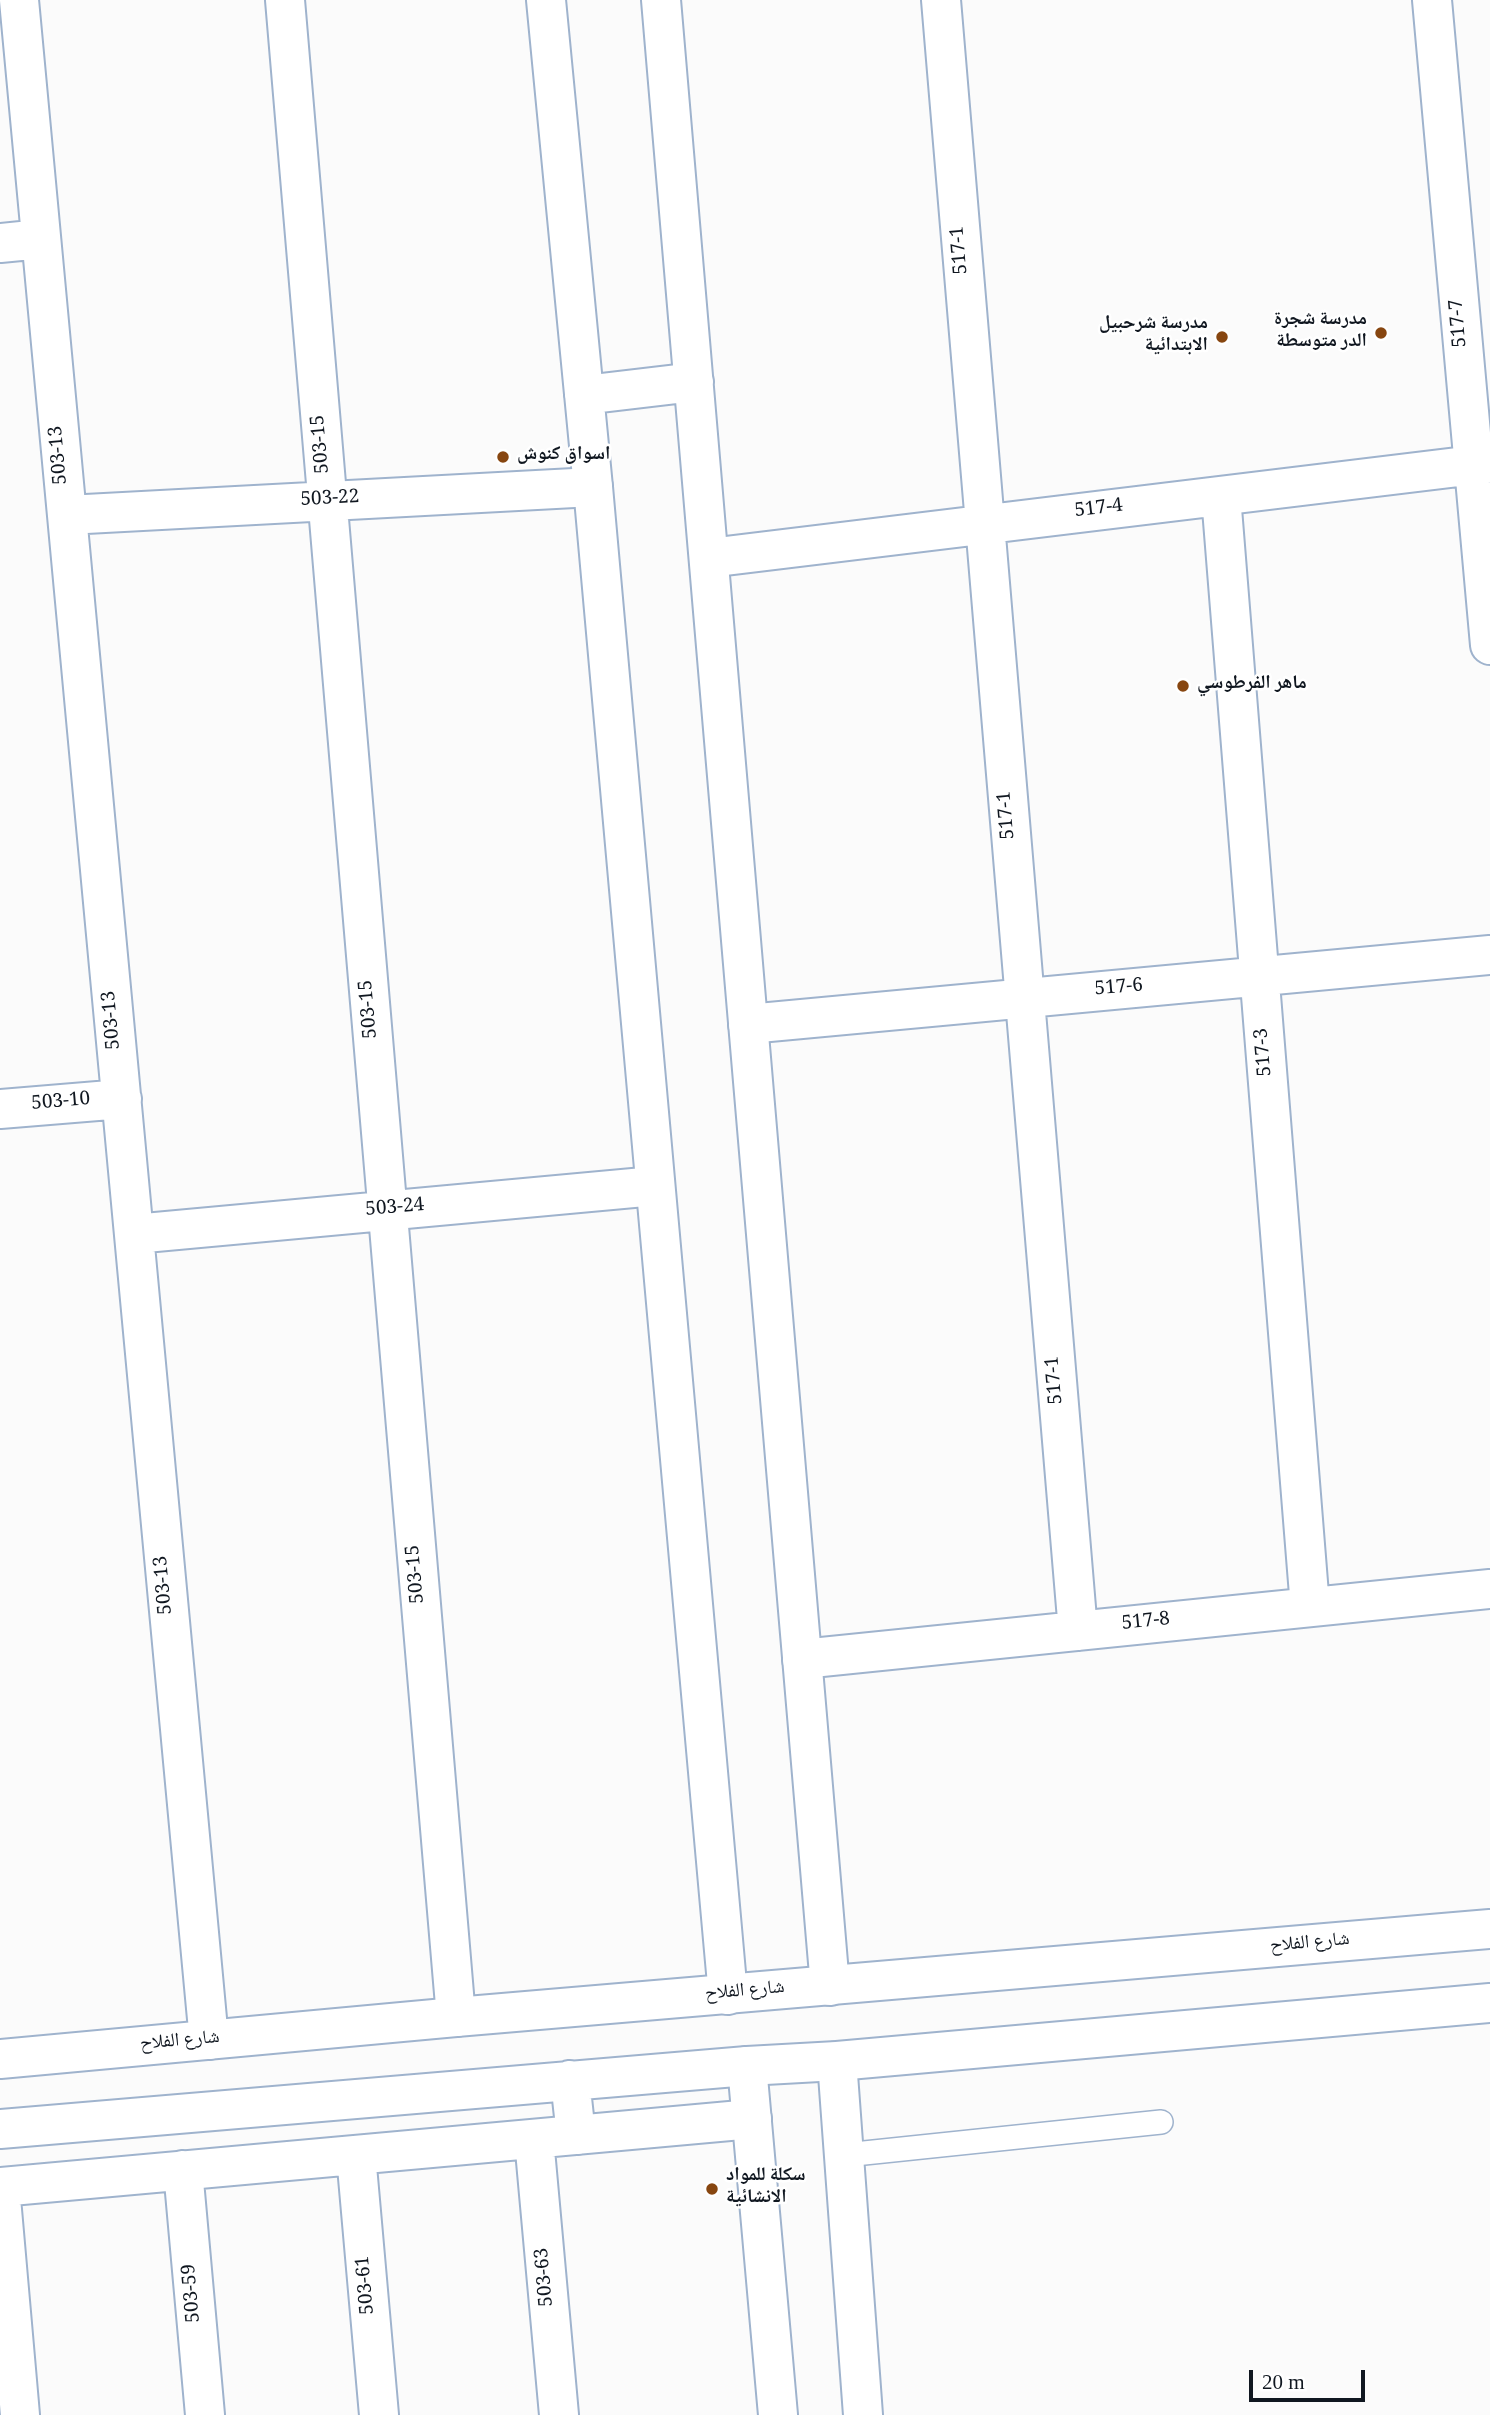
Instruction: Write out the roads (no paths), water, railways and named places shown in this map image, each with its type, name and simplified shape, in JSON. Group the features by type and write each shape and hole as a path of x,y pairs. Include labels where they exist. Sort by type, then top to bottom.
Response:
{"street":[{"name":"503-13","path":"19,0 209,2040"},
{"name":"503-15","path":"285,0 456,2017"},
{"path":"547,0 728,1995"},
{"path":"661,0 830,1986"},
{"name":"517-1","path":"941,0 1078,1630"},
{"name":"517-7","path":"1432,0 1482,464 1490,645"},
{"path":"0,243 41,239"},
{"path":"584,395 694,382"},
{"name":"517-4","path":"709,558 1482,464"},
{"name":"503-22","path":"67,515 593,487"},
{"name":"517-3","path":"1221,496 1310,1607"},
{"name":"517-6","path":"748,1024 1490,955"},
{"name":"503-10","path":"0,1110 122,1099"},
{"name":"503-24","path":"134,1234 655,1186"},
{"name":"517-8","path":"802,1659 1490,1589"},
{"name":"شارع الفلاح","path":"0,2059 456,2017 1490,1929"},
{"path":"0,2129 570,2080 837,2061 1490,2004"},
{"path":"837,2061 863,2415"},
{"path":"747,2066 778,2415"},
{"path":"570,2080 576,2135"},
{"path":"20,2415 0,2187 752,2119"},
{"name":"503-63","path":"534,2139 559,2415"},
{"name":"503-61","path":"356,2155 379,2415"},
{"name":"503-59","path":"184,2170 205,2415"}],"lane":[{"path":"845,2155 1161,2122"}],"place":[{"name":"مدرسة شجرة الدر متوسطة","path":"1381,333"},
{"name":"مدرسة شرحبيل الابتدائية","path":"1222,337"},
{"name":"اسواق كنوش","path":"503,457"},
{"name":"ماهر الفرطوسي","path":"1183,686"},
{"name":"سكلة للمواد الانشائية","path":"712,2189"}]}
